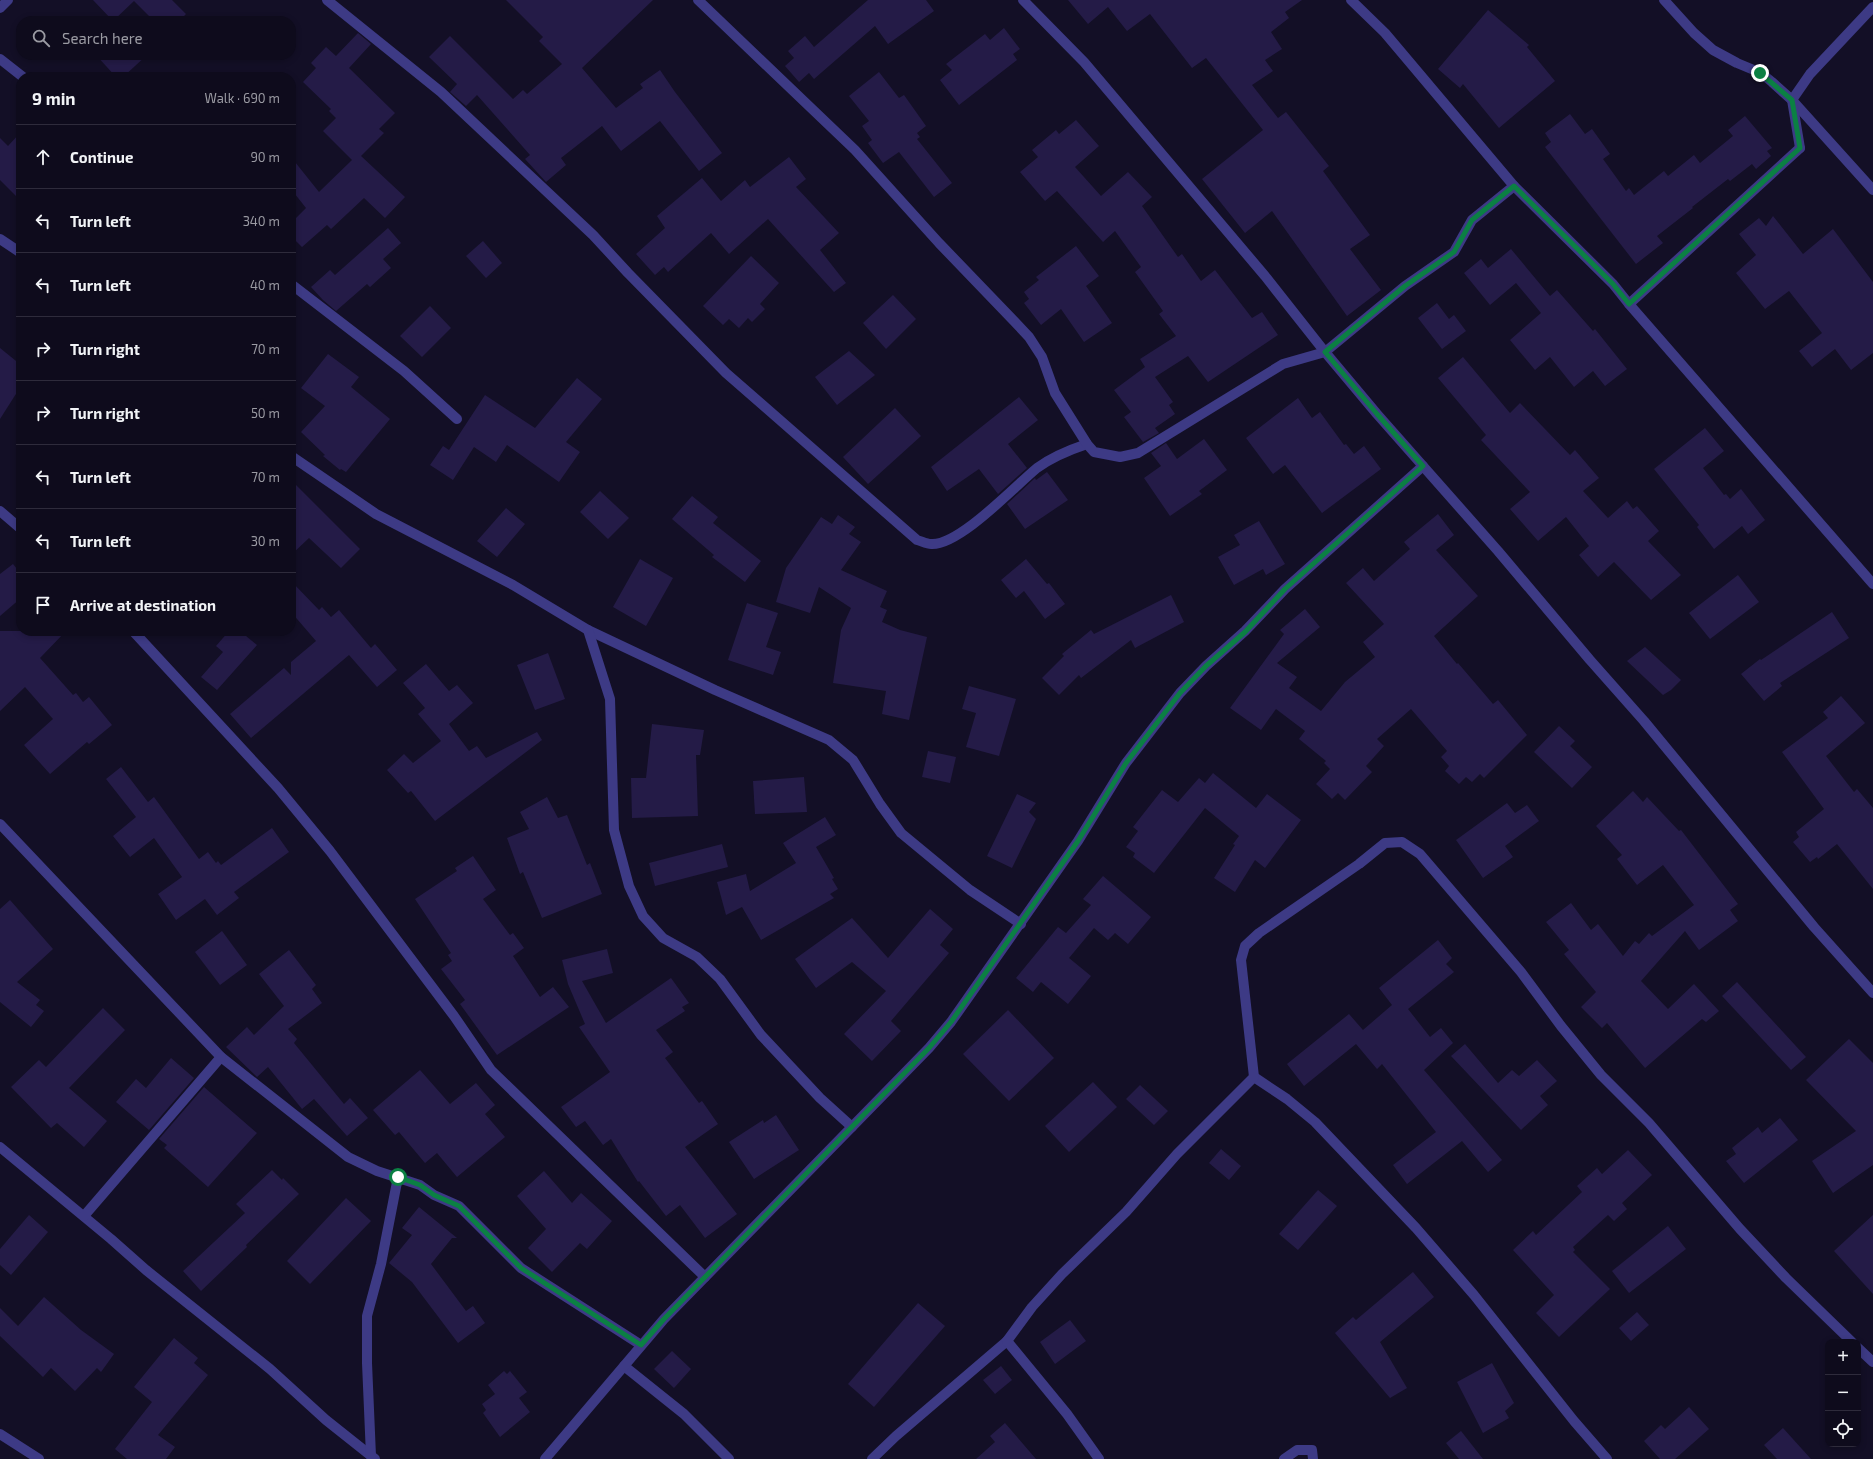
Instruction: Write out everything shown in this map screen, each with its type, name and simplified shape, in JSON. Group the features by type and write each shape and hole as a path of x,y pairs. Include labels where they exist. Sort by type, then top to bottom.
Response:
{"street":[{"path":"0,8 8,0"},
{"path":"327,0 400,57 441,92 593,235 726,373 917,540 932,544 947,540 981,518 1038,468 1061,453 1086,444"},
{"path":"698,0 855,150 939,243 1029,337 1042,357 1055,393 1086,444 1094,452 1120,457 1138,453 1283,364 1325,352 1405,286 1454,252 1472,220 1514,186"},
{"path":"1023,0 1084,62 1265,276 1325,352 1377,414 1654,732 1739,835 1780,888 1873,993"},
{"path":"1351,0 1385,33 1514,186 1613,284 1873,584"},
{"path":"1664,0 1694,33 1713,50 1760,73 1792,100 1873,190"},
{"path":"1629,304 1800,148 1792,100 1810,74 1873,7"},
{"path":"0,59 17,72"},
{"path":"0,239 16,250"},
{"path":"296,288 404,371 456,419"},
{"path":"296,459 376,514 513,585 588,630 715,690 828,740 853,760 880,804 902,833 970,890 1021,924"},
{"path":"544,1458 664,1319 929,1048 951,1022 1078,841 1126,763 1180,693 1206,666 1245,632 1285,589 1423,466"},
{"path":"0,511 16,525"},
{"path":"588,630 610,699 614,830 630,886 643,916 663,938 697,958 720,979 761,1035 820,1098 852,1127"},
{"path":"138,636 278,788 330,851 449,1010 491,1070 705,1277"},
{"path":"0,824 222,1057 348,1157 377,1171 420,1185 434,1195 459,1206 521,1268 641,1345"},
{"path":"1607,1459 1574,1421 1474,1295 1416,1228 1315,1122 1287,1099 1254,1077 1241,960 1245,946 1259,933 1359,864 1385,843 1402,842 1420,854 1521,972 1561,1026 1601,1075 1649,1124 1740,1229 1849,1339"},
{"path":"84,1216 222,1057"},
{"path":"872,1459 902,1431 1007,1341 1032,1307 1062,1274 1126,1212 1177,1154 1254,1077"},
{"path":"0,1147 84,1216 146,1270 270,1369 326,1420 373,1457"},
{"path":"373,1457 367,1363 367,1316 381,1264 398,1177"},
{"path":"1007,1341 1067,1414 1100,1459"},
{"path":"1861,1351 1873,1362"},
{"path":"624,1366 684,1414 729,1459"},
{"path":"0,1434 39,1459"},
{"path":"1284,1459 1297,1450 1312,1450 1313,1459"}],"building":[{"path":"93,0 172,0 186,14 184,16 149,16 134,1 118,16 108,16"},
{"path":"506,0 653,0 582,68 616,108 643,88 640,84 660,70 722,153 699,171 660,121 621,151 602,126 561,158 566,165 546,182 525,159 530,155 477,95 466,106 450,92 457,84 429,57 450,36 513,99 523,90 527,94 562,64 539,41 543,37"},
{"path":"868,0 926,0 934,11 888,44 875,26 814,79 809,73 799,82 785,66 794,58 788,51 805,36 814,47"},
{"path":"1068,0 1302,0 1285,12 1289,18 1271,32 1282,49 1265,60 1273,71 1252,85 1278,118 1286,112 1329,166 1323,171 1370,235 1350,249 1381,290 1347,316 1272,211 1245,233 1202,179 1263,130 1206,58 1192,68 1150,14 1127,31 1108,7 1088,24"},
{"path":"1488,10 1529,45 1527,47 1555,81 1499,128 1463,84 1460,88 1438,69"},
{"path":"1004,28 1020,49 1013,54 1017,60 959,105 940,80 952,70 946,64 985,34 990,40"},
{"path":"358,33 371,44 349,68 395,113 379,129 384,133 361,156 405,197 385,218 364,198 331,229 327,225 302,247 296,241 296,218 306,208 296,195 296,163 319,192 352,160 323,131 336,118 329,111 331,109 303,82 316,68 311,63 326,47 336,56"},
{"path":"101,60 142,60 128,72 111,72"},
{"path":"879,72 899,98 904,95 926,126 917,133 920,137 917,139 952,183 934,197 899,152 883,163 868,143 872,140 862,126 869,121 849,96"},
{"path":"1570,114 1585,134 1592,129 1610,154 1603,159 1626,191 1629,188 1634,195 1664,171 1668,176 1694,155 1700,163 1733,136 1728,130 1745,116 1772,148 1767,151 1771,156 1756,169 1752,164 1730,181 1728,179 1692,207 1693,208 1657,236 1663,243 1636,264 1545,147 1551,142 1545,133"},
{"path":"1076,120 1099,146 1075,167 1101,196 1128,172 1152,197 1142,206 1178,257 1182,254 1201,281 1215,270 1252,318 1262,312 1278,335 1208,382 1188,356 1155,377 1173,402 1169,405 1175,414 1155,428 1159,433 1143,442 1124,417 1131,412 1114,390 1145,367 1140,359 1176,336 1159,314 1163,311 1135,272 1141,267 1115,231 1103,242 1057,191 1045,201 1020,172 1038,157 1032,150 1056,130 1059,134"},
{"path":"16,137 16,196 0,180 0,138 8,146"},
{"path":"789,157 806,179 796,187 839,233 820,250 846,283 834,292 768,219 729,254 711,233 668,272 664,267 655,275 636,254 665,228 657,216 702,178 721,201 745,180 750,187"},
{"path":"1773,216 1803,254 1833,229 1873,282 1873,353 1851,370 1835,349 1812,367 1799,351 1822,333 1789,291 1765,309 1736,273 1756,255 1739,234 1759,218 1766,226"},
{"path":"388,228 401,243 383,259 391,268 370,287 367,284 336,311 311,287 330,270 335,275"},
{"path":"483,241 502,263 486,278 466,256"},
{"path":"1076,246 1099,276 1086,286 1112,323 1084,342 1061,309 1041,325 1024,303 1029,299 1024,292 1039,280 1036,277"},
{"path":"1511,249 1550,296 1557,290 1593,331 1595,329 1627,369 1605,386 1593,371 1574,387 1550,357 1535,370 1510,340 1541,313 1516,283 1490,305 1464,273 1481,259 1488,268"},
{"path":"751,256 779,283 760,304 765,309 752,322 748,318 739,328 729,319 723,325 703,306"},
{"path":"893,295 916,319 886,349 863,323"},
{"path":"1437,303 1449,319 1454,315 1466,331 1442,349 1418,318"},
{"path":"430,306 451,328 422,357 400,336"},
{"path":"0,348 16,361 16,394 0,419"},
{"path":"849,351 875,375 837,405 815,377"},
{"path":"328,354 359,377 351,387 390,419 346,472 341,469 340,470 323,456 325,455 301,432 325,406 301,388"},
{"path":"1463,357 1510,413 1520,403 1570,455 1575,450 1599,478 1583,491 1608,518 1627,501 1633,509 1637,506 1659,531 1648,541 1681,575 1651,600 1614,562 1598,577 1579,555 1589,546 1566,517 1538,541 1510,509 1530,492 1481,440 1486,435 1438,378"},
{"path":"577,378 602,399 566,442 580,452 559,482 507,445 496,462 474,447 453,480 430,465 443,446 449,450 485,395 535,428"},
{"path":"1019,397 1038,420 1008,444 1027,468 998,494 979,469 947,491 931,467"},
{"path":"1298,398 1312,418 1320,412 1344,445 1346,444 1354,454 1364,446 1381,469 1322,513 1285,465 1273,474 1246,438"},
{"path":"895,408 921,436 868,484 843,457"},
{"path":"1705,428 1724,451 1703,468 1724,495 1726,494 1730,499 1741,489 1765,520 1748,534 1742,526 1714,549 1697,527 1699,525 1654,469"},
{"path":"1204,439 1227,470 1199,491 1202,494 1170,516 1144,478 1161,466 1151,453 1166,443 1177,459"},
{"path":"1047,472 1068,500 1025,529 1007,504 1035,478 1036,480"},
{"path":"296,485 360,549 341,568 309,538 296,550"},
{"path":"600,491 629,518 608,539 580,512"},
{"path":"692,496 718,517 713,523 761,561 745,582 712,557 714,555 672,519"},
{"path":"506,508 525,524 497,557 477,541"},
{"path":"1438,514 1454,535 1436,550 1478,596 1434,636 1493,704 1498,700 1527,735 1484,778 1480,774 1472,782 1466,777 1459,784 1445,771 1449,766 1441,757 1447,751 1411,709 1377,739 1384,746 1366,766 1372,772 1345,800 1338,793 1332,799 1316,784 1330,769 1324,763 1326,761 1299,739 1305,731 1276,709 1261,730 1230,708 1284,634 1280,630 1305,609 1320,627 1277,663 1297,677 1289,688 1321,711 1345,682 1375,657 1363,642 1384,624 1346,583 1363,568 1374,581 1410,549 1404,542"},
{"path":"838,515 855,527 849,534 861,542 841,570 887,591 880,607 887,610 882,622 900,630 927,637 909,720 882,714 886,691 833,683 841,630 851,608 819,587 810,613 776,602 786,568 821,517 832,524"},
{"path":"1259,521 1285,564 1266,575 1263,569 1234,585 1218,557 1240,545 1234,535"},
{"path":"640,559 673,578 646,626 613,607"},
{"path":"1026,559 1047,584 1049,583 1065,604 1045,619 1024,591 1016,598 1001,580"},
{"path":"13,564 16,568 16,602 0,616 0,574"},
{"path":"1738,575 1759,602 1710,639 1689,613"},
{"path":"296,586 319,610 322,607 331,617 339,610 371,648 375,644 397,670 377,687 349,655 251,738 230,714 284,668 291,675 291,662 316,641 296,618"},
{"path":"1171,595 1184,622 1135,648 1131,640 1081,678 1079,675 1059,695 1042,678 1064,656 1062,654 1091,630 1094,634"},
{"path":"747,603 778,613 766,647 781,652 773,675 728,660"},
{"path":"1832,612 1849,638 1780,683 1782,686 1764,701 1741,674 1760,659 1761,660"},
{"path":"0,631 16,631 16,636 61,636 40,658 73,695 76,693 83,702 89,697 112,725 89,744 87,742 50,774 24,745 53,719 25,687 0,711"},
{"path":"225,636 246,636 257,645 217,690 201,677 223,652 216,646"},
{"path":"1645,647 1681,680 1671,690 1663,695 1627,661"},
{"path":"548,653 565,699 535,710 517,665"},
{"path":"426,664 449,691 457,685 473,703 449,724 469,751 477,746 486,758 537,732 542,740 435,821 411,791 408,793 387,770 404,754 413,763 441,741 418,714 425,708 403,683"},
{"path":"969,686 1016,699 999,756 966,747 976,713 962,709"},
{"path":"1841,696 1865,723 1826,756 1854,792 1857,789 1873,808 1873,889 1837,844 1818,859 1817,857 1810,862 1793,842 1799,837 1796,832 1824,809 1782,752 1828,718 1823,712"},
{"path":"652,724 704,730 700,755 696,755 698,816 632,818 631,778 646,778"},
{"path":"1559,726 1575,741 1570,746 1592,767 1572,788 1534,752"},
{"path":"928,751 956,757 950,783 922,777"},
{"path":"121,767 148,802 154,797 199,859 208,852 216,863 218,861 221,865 272,828 289,852 234,892 239,898 217,915 205,899 176,920 158,894 182,877 154,838 130,857 113,836 136,817 106,779"},
{"path":"1213,773 1256,808 1267,794 1301,820 1265,868 1255,860 1235,892 1214,878 1239,836 1205,808 1154,873 1133,857 1135,853 1126,847 1138,831 1133,827 1162,790 1178,802 1199,778 1205,783"},
{"path":"804,777 807,812 755,814 753,781"},
{"path":"1633,791 1643,802 1647,797 1679,831 1681,830 1738,904 1730,910 1738,921 1699,950 1685,931 1641,981 1668,1009 1694,984 1719,1011 1706,1022 1702,1019 1645,1068 1607,1023 1602,1028 1581,1007 1596,992 1564,954 1569,950 1546,922 1571,903 1591,930 1598,924 1623,956 1635,941 1639,944 1649,933 1652,936 1694,905 1663,865 1637,885 1617,859 1622,855 1596,826"},
{"path":"1017,794 1036,803 1029,812 1036,819 1012,868 987,856"},
{"path":"547,797 558,818 567,815 587,865 590,863 602,894 542,918 523,872 520,874 507,838 529,829 520,812"},
{"path":"1507,803 1515,813 1527,805 1539,821 1505,846 1513,857 1483,878 1456,840"},
{"path":"825,817 836,835 816,847 834,878 832,879 838,889 830,894 834,898 761,940 742,907 726,915 717,882 746,874 750,891 796,863 783,843"},
{"path":"722,844 728,867 655,886 649,863"},
{"path":"473,856 496,890 483,899 510,935 513,933 524,948 513,956 540,997 553,987 569,1007 497,1055 460,1004 465,1000 441,969 452,961 448,955 451,953 415,899 457,871 455,868"},
{"path":"1103,876 1151,917 1128,944 1115,933 1108,940 1094,928 1069,958 1091,976 1068,1004 1041,982 1033,992 1016,978 1058,927 1066,933 1091,905 1083,899"},
{"path":"10,900 53,949 17,982 40,1000 36,1005 44,1011 31,1027 0,1002 0,909"},
{"path":"930,909 953,929 940,945 949,953 891,1021 901,1031 872,1061 844,1034 886,991 852,962 816,988 795,959 852,918 888,958"},
{"path":"222,931 247,965 220,985 195,952"},
{"path":"1438,940 1452,958 1446,964 1454,972 1408,1009 1430,1037 1441,1028 1453,1043 1424,1070 1502,1160 1488,1172 1462,1141 1407,1184 1393,1165 1436,1132 1382,1064 1377,1069 1356,1044 1304,1086 1287,1064 1349,1014 1363,1030 1392,1005 1379,988"},
{"path":"607,949 613,973 582,981 606,1023 671,978 689,1003 682,1007 685,1011 656,1030 673,1052 665,1058 699,1103 702,1101 718,1124 685,1147 737,1214 705,1238 680,1205 666,1216 639,1181 638,1182 611,1139 603,1145 585,1121 576,1127 561,1107 610,1072 579,1027 585,1024 568,984 562,960"},
{"path":"289,950 316,985 312,989 322,1003 288,1029 297,1039 294,1043 344,1104 350,1098 368,1118 347,1136 314,1099 302,1109 268,1067 257,1077 226,1047 247,1027 254,1035 284,1006 259,974"},
{"path":"1737,982 1806,1057 1791,1070 1722,996"},
{"path":"103,1008 125,1030 69,1088 107,1121 84,1147 57,1123 51,1128 11,1087 39,1060 46,1067"},
{"path":"1008,1010 1054,1058 1009,1101 963,1054"},
{"path":"1849,1039 1873,1063 1873,1165 1833,1193 1812,1161 1856,1131 1806,1080"},
{"path":"1465,1044 1498,1083 1512,1070 1519,1076 1537,1060 1557,1081 1540,1096 1548,1105 1521,1130 1451,1056"},
{"path":"171,1058 194,1078 149,1130 116,1102 136,1079 146,1088"},
{"path":"420,1070 450,1104 476,1083 495,1105 485,1114 505,1137 457,1177 437,1153 425,1163 399,1132 395,1135 373,1110"},
{"path":"1093,1082 1117,1107 1069,1152 1045,1126"},
{"path":"1140,1085 1168,1111 1154,1125 1126,1099"},
{"path":"204,1087 257,1133 208,1187 164,1148 167,1145 159,1139"},
{"path":"776,1115 799,1150 754,1179 729,1142 763,1120 764,1123"},
{"path":"1780,1118 1798,1140 1744,1183 1726,1161 1736,1154 1732,1148 1758,1127 1762,1133"},
{"path":"1221,1149 1241,1166 1229,1180 1209,1163"},
{"path":"1628,1150 1652,1175 1622,1203 1627,1209 1614,1221 1608,1215 1573,1247 1575,1250 1573,1252 1610,1289 1559,1337 1536,1313 1554,1295 1513,1250 1533,1231 1536,1235 1582,1192 1577,1186 1597,1168 1602,1174"},
{"path":"272,1170 282,1180 283,1178 299,1194 201,1291 183,1271 245,1213 236,1204"},
{"path":"544,1171 572,1203 581,1193 612,1221 587,1249 580,1243 552,1272 528,1248 546,1229 517,1196"},
{"path":"1318,1190 1337,1206 1298,1250 1279,1234"},
{"path":"346,1198 371,1221 310,1284 287,1261"},
{"path":"419,1207 457,1238 452,1238 431,1264 466,1311 473,1306 485,1323 458,1343 412,1282 389,1263 412,1235 402,1228"},
{"path":"29,1215 48,1232 11,1275 0,1265 0,1249"},
{"path":"1873,1215 1873,1294 1834,1251"},
{"path":"1668,1226 1686,1249 1629,1293 1612,1271"},
{"path":"1413,1272 1434,1297 1380,1342 1407,1388 1390,1398 1335,1333 1353,1317 1356,1320"},
{"path":"44,1297 81,1330 114,1354 101,1372 97,1368 75,1391 51,1368 43,1377 0,1336 0,1308 18,1326"},
{"path":"918,1303 945,1326 874,1407 848,1384"},
{"path":"1637,1312 1649,1325 1631,1341 1619,1328"},
{"path":"1070,1320 1086,1341 1055,1364 1040,1342"},
{"path":"174,1338 198,1358 194,1363 208,1375 158,1435 175,1447 166,1459 127,1459 115,1449 152,1402 134,1387"},
{"path":"672,1351 691,1369 674,1388 654,1369"},
{"path":"1492,1363 1514,1403 1505,1411 1509,1418 1483,1433 1457,1382"},
{"path":"1001,1366 1012,1380 995,1394 983,1380"},
{"path":"504,1371 507,1374 510,1371 527,1392 519,1398 530,1412 500,1437 483,1413 486,1410 482,1404 495,1394 488,1385"},
{"path":"1689,1407 1709,1429 1675,1459 1660,1459 1644,1441 1661,1425 1665,1429"},
{"path":"1005,1423 1036,1459 976,1459 995,1442 990,1436"},
{"path":"1783,1428 1811,1459 1777,1459 1764,1445"},
{"path":"1461,1431 1483,1459 1459,1459 1446,1443"}],"route":[{"path":"398,1177 420,1185 434,1195 459,1206 521,1268 641,1345 664,1319 929,1048 951,1022 962,1004 992,965 1078,841 1126,763 1180,693 1206,666 1245,632 1285,589 1423,466 1325,352 1405,286 1454,252 1472,220 1514,186 1613,284 1629,304 1800,148 1792,100 1760,73"}]}
